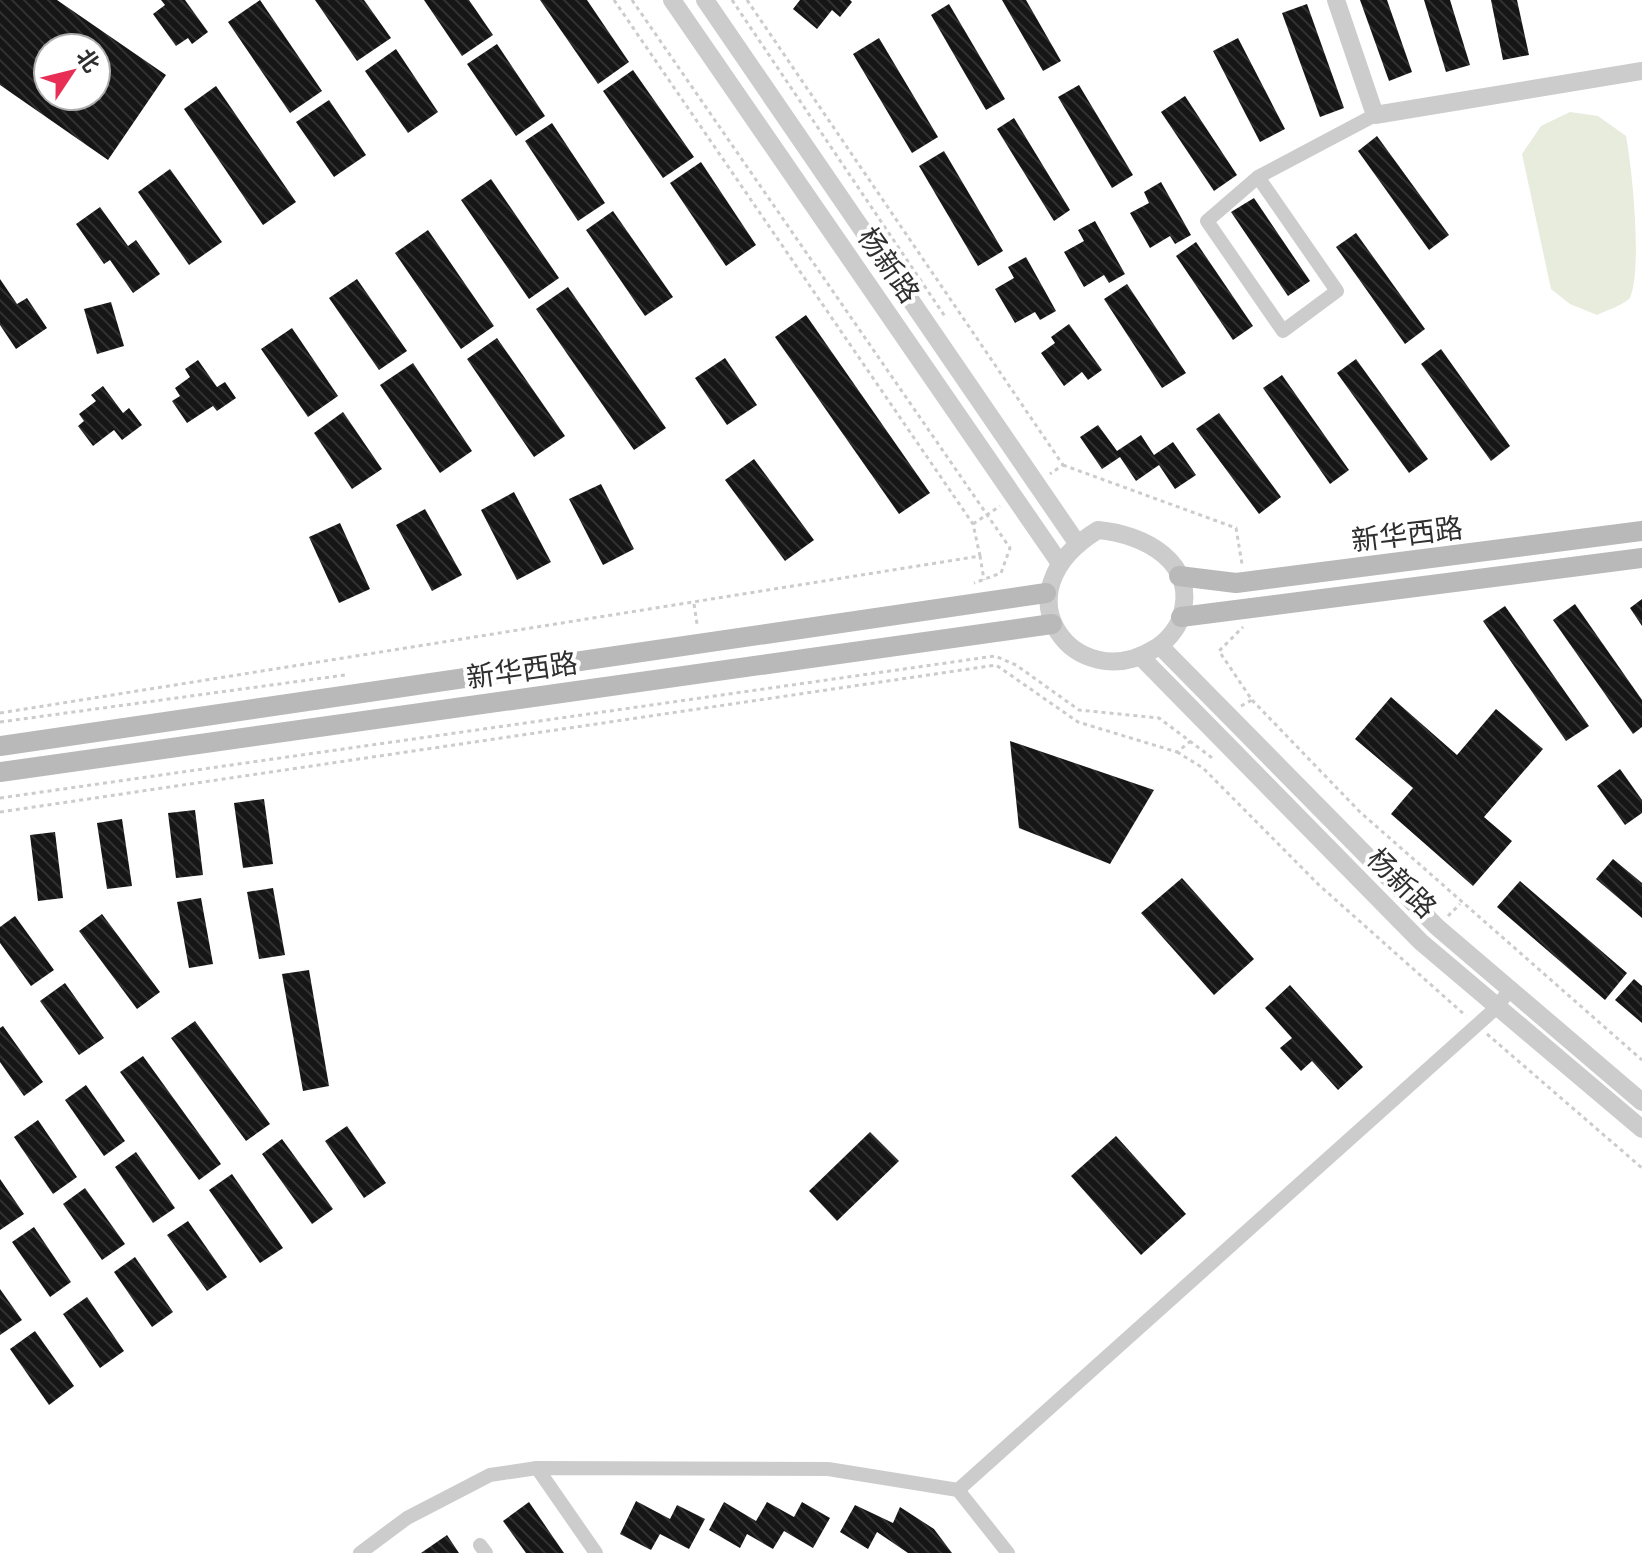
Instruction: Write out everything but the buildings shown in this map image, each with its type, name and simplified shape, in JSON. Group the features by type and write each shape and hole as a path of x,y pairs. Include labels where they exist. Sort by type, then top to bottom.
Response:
{"main road":[{"name":"新华西路","path":"1179,576 1236,583 1642,531"},
{"name":"新华西路","path":"1181,617 1642,558"},
{"name":"新华西路","path":"0,746 1046,593"},
{"name":"新华西路","path":"0,772 1052,624"}],"street":[{"name":"杨新路","path":"672,0 1059,562"},
{"name":"杨新路","path":"705,0 1077,543"},
{"path":"1336,0 1375,115"},
{"path":"1258,177 1337,291 1283,331 1207,221 1258,177 1375,115 1642,71"},
{"path":"1098,530 1123,533 1172,559 1183,586 1181,617 1160,646 1141,657 1111,662 1081,654 1052,624 1046,593 1059,562 1077,543 1098,530"},
{"name":"杨新路","path":"1160,646 1437,927 1642,1102"},
{"name":"杨新路","path":"1141,657 1421,942 1642,1129"},
{"path":"958,1490 1496,1008 1511,988"},
{"path":"537,1468 596,1553"},
{"path":"360,1553 407,1518 490,1475 537,1468 828,1469 958,1490 1008,1553"}],"path":[{"path":"614,0 973,524 987,602"},
{"path":"632,0 1010,548 1001,573 968,585"},
{"path":"732,0 949,323"},
{"path":"747,0 1063,465 1049,475 1041,462"},
{"path":"973,524 1015,497"},
{"path":"0,713 980,556"},
{"path":"0,812 996,665 991,632"},
{"path":"0,798 995,656 1016,665 1079,710 1159,718 1218,762"},
{"path":"0,722 345,675"},
{"path":"1252,700 1360,812 1642,1060"},
{"path":"1177,752 1203,768 1319,885 1642,1168"}],"shaded area":[{"path":"1570,112 1598,116 1626,136 1629,153 1635,220 1634,284 1627,301 1597,315 1570,304 1551,289 1522,154 1541,126"}]}
